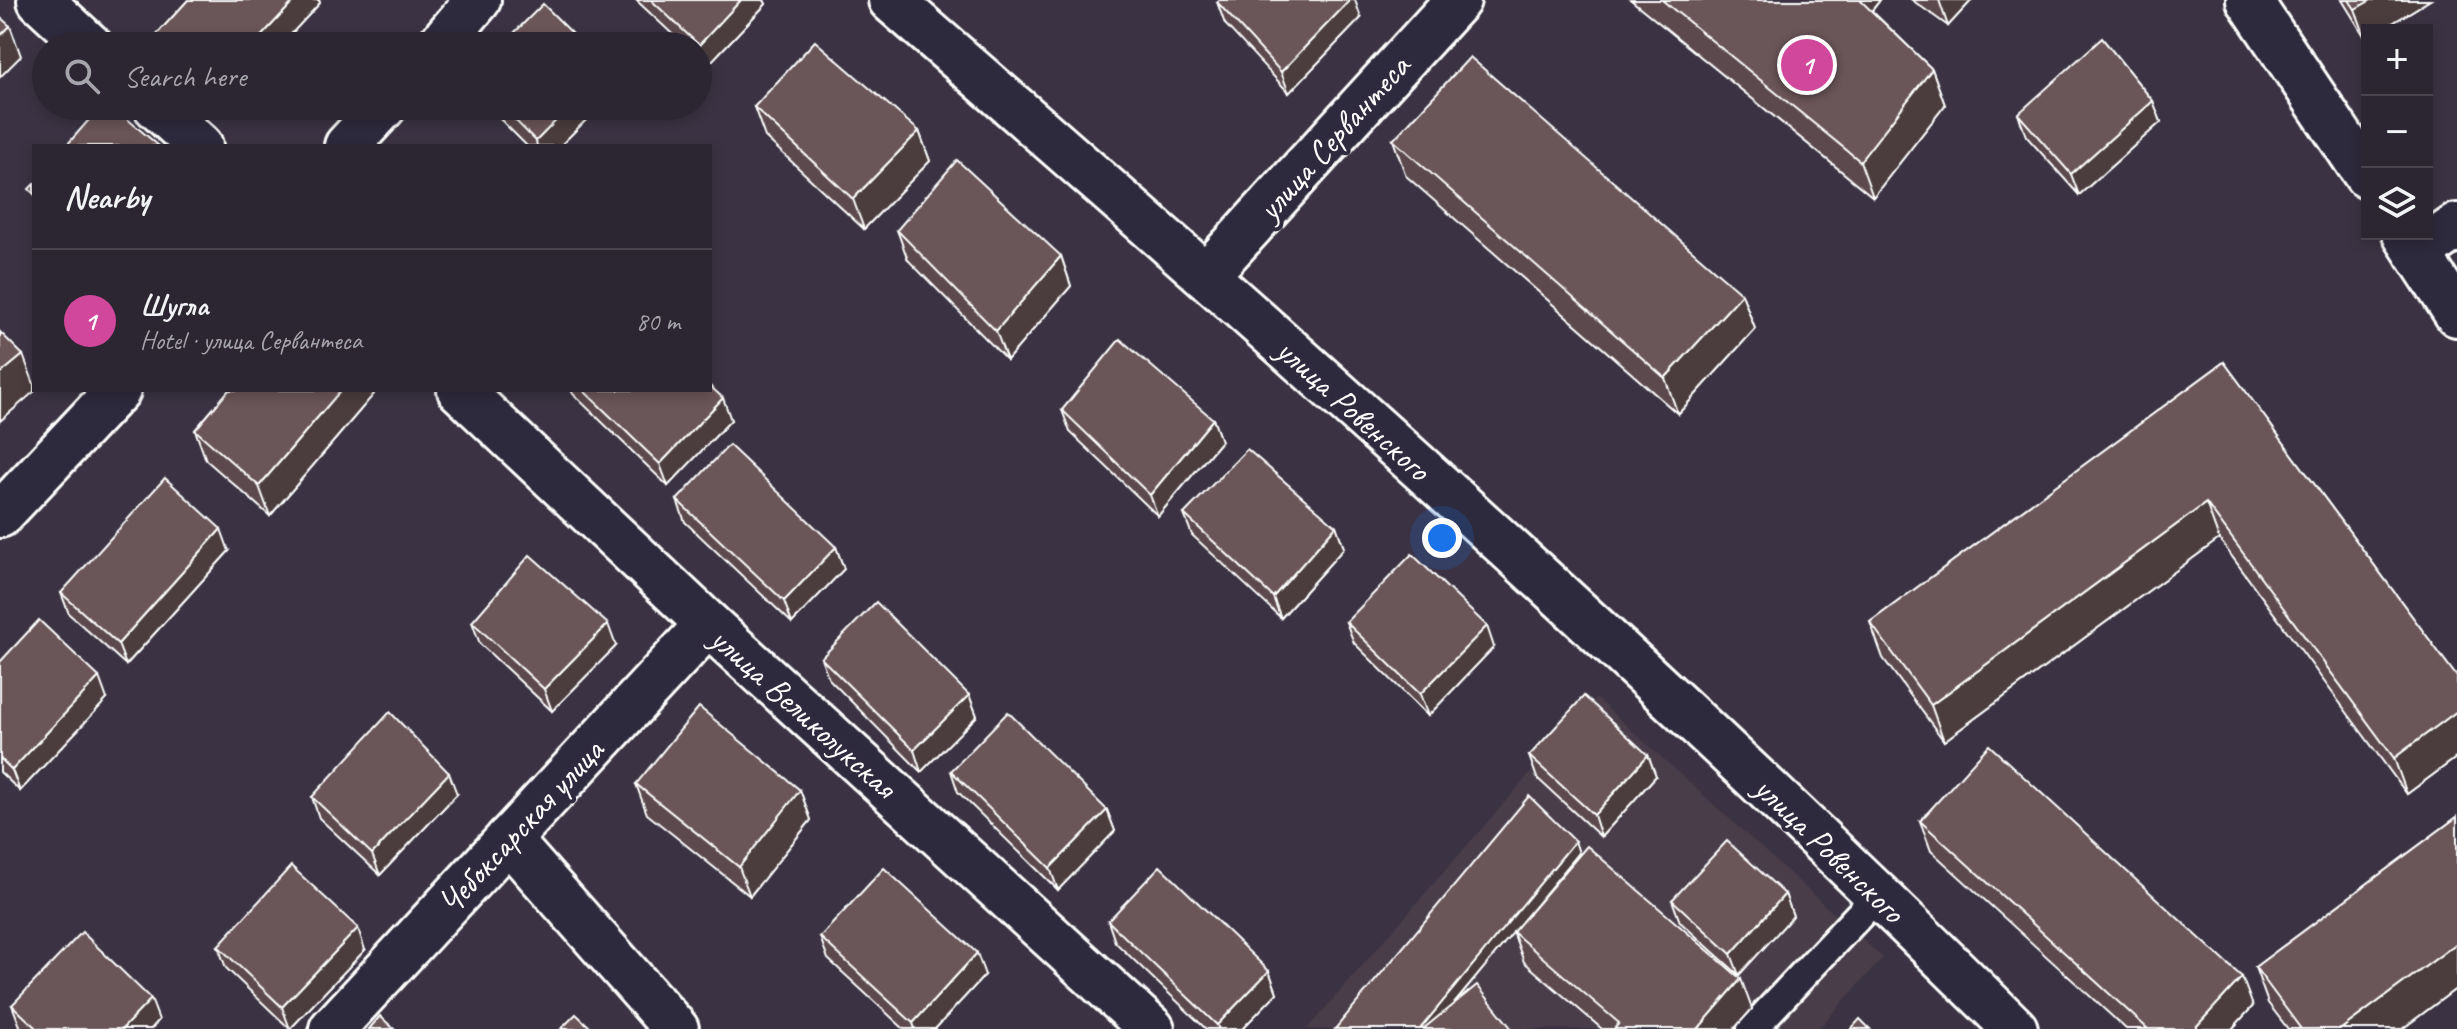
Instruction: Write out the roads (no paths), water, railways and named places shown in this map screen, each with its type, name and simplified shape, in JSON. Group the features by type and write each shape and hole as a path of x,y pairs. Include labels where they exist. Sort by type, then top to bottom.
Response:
{"street":[{"path":"40,0 75,32"},
{"path":"451,32 478,0"},
{"name":"улица Ровенского","path":"891,0 1207,274 1687,713 1879,894 2015,1029"},
{"name":"улица Сервантеса","path":"1207,274 1458,0"},
{"path":"2249,0 2362,168"},
{"path":"171,120 198,144"},
{"path":"349,144 371,120"},
{"path":"2457,226 2412,243 2457,314"},
{"path":"0,515 116,392"},
{"name":"улица Великолукская","path":"462,392 708,624 1152,1029"},
{"name":"Чебоксарская улица","path":"332,1029 708,624"},
{"path":"508,839 676,1029"}],"lane":[{"path":"1752,1029 1879,894"}],"place":[{"name":"Шугла","path":"1807,65"}]}
